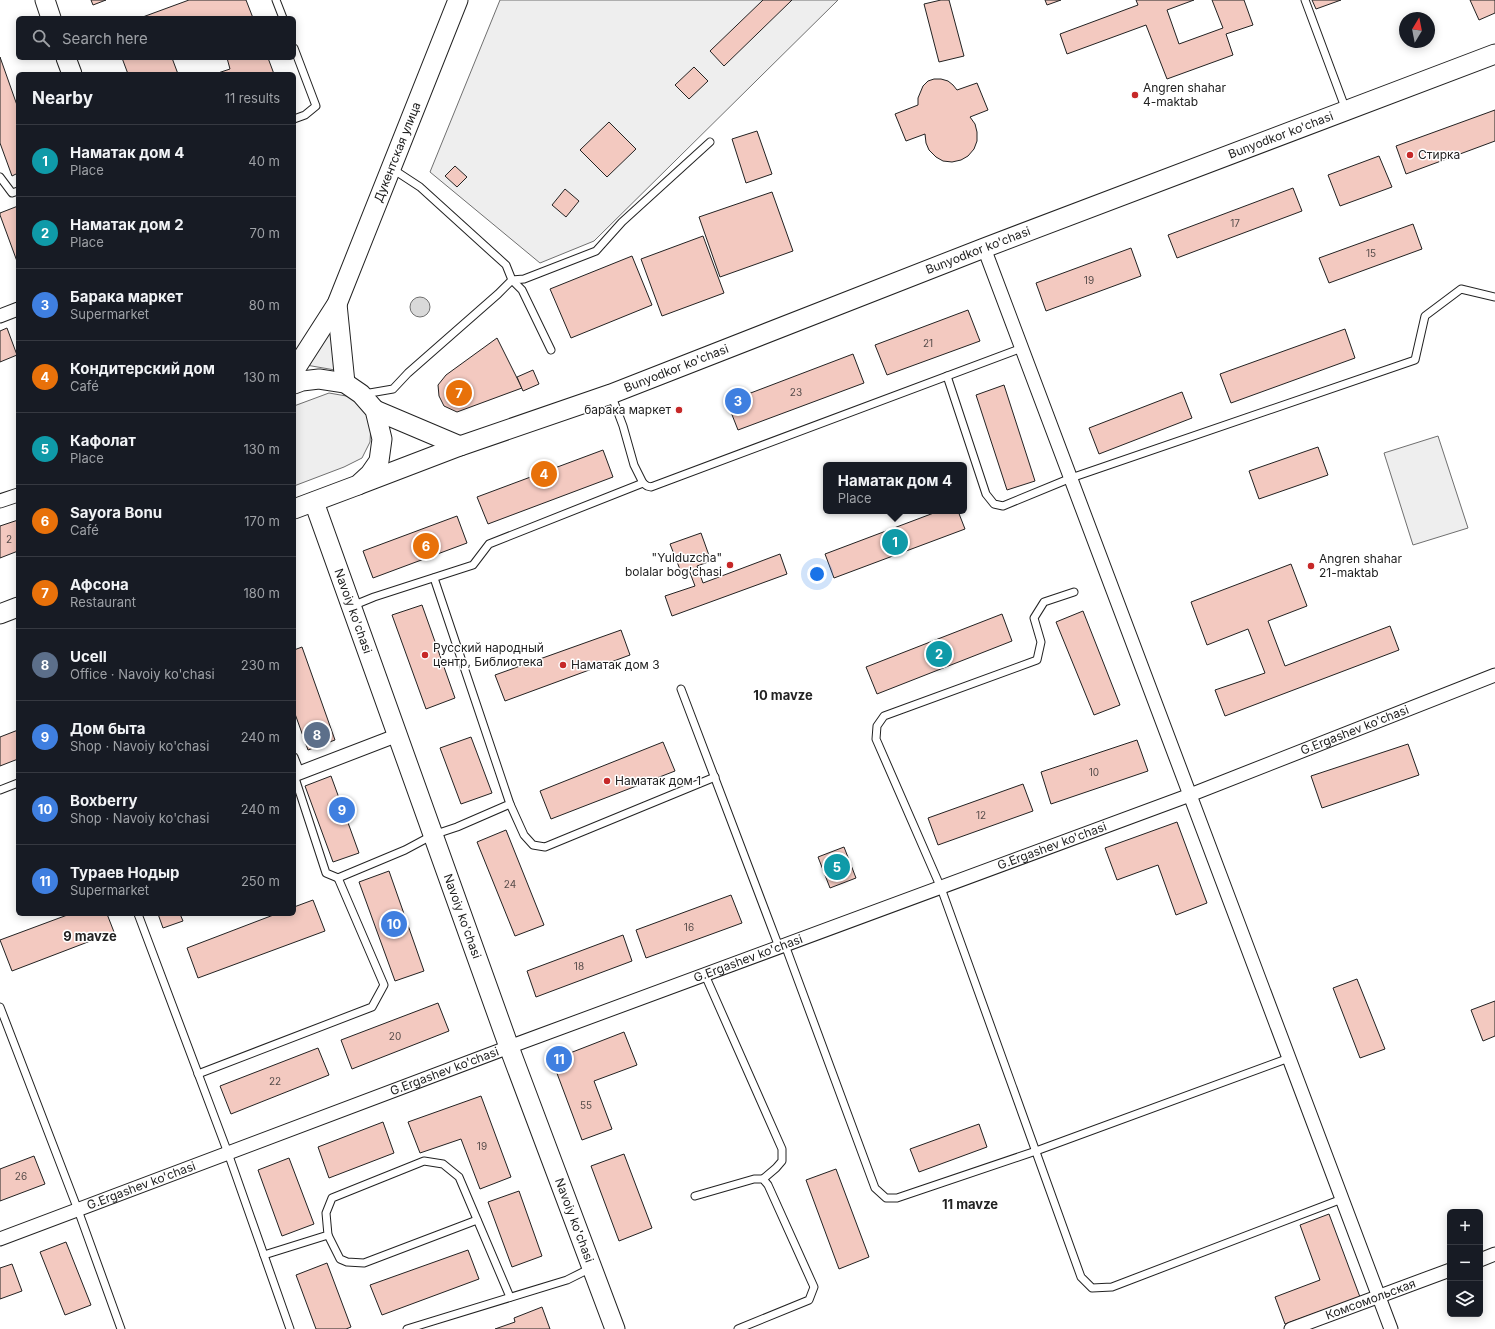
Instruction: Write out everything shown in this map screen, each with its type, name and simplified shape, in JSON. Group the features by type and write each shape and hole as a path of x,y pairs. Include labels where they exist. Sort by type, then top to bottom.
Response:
{"main road":[{"path":"45,0 51,16"},
{"name":"Дукентская улица","path":"296,368 337,304 458,0"},
{"name":"Bunyodkor ko'chasi","path":"296,508 460,446 610,394 984,248 1495,54"},
{"path":"67,60 71,72"},
{"path":"337,304 345,383"},
{"path":"296,383 319,379 345,383 361,394 375,410 460,446"},
{"path":"358,485 370,474 379,461 382,439 375,410"},
{"name":"Navoiy ko'chasi","path":"314,502 509,1047 615,1329"},
{"path":"0,614 16,608"}],"street":[{"path":"984,248 1391,1329"},
{"path":"0,316 16,310"},
{"path":"0,501 16,496"},
{"name":"G.Ergashev ko'chasi","path":"0,1239 509,1047 1190,795 1495,675"},
{"path":"296,774 398,735"},
{"path":"1483,1259 1495,1254"},
{"name":"Комсомольская","path":"1291,1329 1447,1271"}],"lane":[{"path":"276,0 282,16"},
{"path":"1305,0 1346,110"},
{"path":"296,53 316,106 305,115 296,118"},
{"path":"361,394 393,389 408,373 512,280 524,279 596,252 622,222 710,142"},
{"path":"391,168 420,187 506,265 512,280 522,290 551,350"},
{"path":"0,177 12,193 16,192"},
{"path":"947,376 986,494 994,504 1003,506 1071,478 1415,360 1425,316 1461,289 1495,297"},
{"path":"610,394 634,465 643,483 647,486 656,487 1022,348"},
{"path":"352,606 374,597 473,565 489,544 643,483"},
{"path":"434,578 510,804 524,835 533,845 545,847 715,777"},
{"path":"1074,592 1044,602 1034,618 1041,642 1037,660 884,716 877,726 876,739 941,888 1081,1277 1092,1288 1112,1287 1342,1199"},
{"path":"681,689 875,1188 886,1198 897,1198 1036,1151 1288,1058"},
{"path":"198,1074 372,1008 384,985 338,878 326,873 296,774"},
{"path":"0,790 16,785"},
{"path":"338,878 405,850 433,835 457,827 510,804"},
{"path":"139,916 228,1153 290,1329"},
{"path":"695,1196 754,1179 763,1179 782,1161 782,1149 705,975"},
{"path":"0,1007 78,1210 121,1329"},
{"path":"477,1220 364,1263 347,1262 340,1259 328,1235 326,1213 332,1198 424,1161 443,1164 459,1177 510,1297"},
{"path":"738,1329 809,1300 814,1287 768,1185 763,1179"},
{"path":"264,1255 328,1235"},
{"path":"407,1329 568,1280 592,1267"}],"shaded area":[{"path":"500,0 838,0 594,241 540,263 430,172"},
{"path":"420,297 427,300 430,307 427,314 420,317 413,314 410,307 413,300"},
{"path":"332,330 335,370 306,365"},
{"path":"329,393 352,397 366,410 371,424 370,442 362,458 344,467 296,485 296,405"},
{"path":"1438,436 1468,528 1413,545 1384,453"}],"building":[{"path":"91,0 106,0 93,5"},
{"path":"189,0 246,0 252,16 145,16"},
{"path":"763,0 792,0 724,66 710,51"},
{"path":"941,0 949,0 964,56 939,62 924,4"},
{"path":"1045,0 1061,0 1047,5"},
{"path":"1136,0 1194,0 1167,10 1179,44 1223,28 1212,0 1244,0 1253,25 1226,34 1233,55 1167,79 1146,25 1067,54 1060,34 1138,5"},
{"path":"1312,0 1341,0 1316,9"},
{"path":"1470,0 1495,0 1495,13 1479,20"},
{"path":"0,57 16,102 16,174 12,176 0,143"},
{"path":"123,60 173,60 177,72 127,72"},
{"path":"228,60 269,60 273,72 221,72 230,69"},
{"path":"694,67 708,81 689,99 675,85"},
{"path":"934,79 948,81 957,90 977,83 988,110 970,117 975,124 977,141 974,149 968,156 961,160 952,162 943,161 936,157 929,150 926,143 925,134 906,141 895,114 918,105 918,98 923,86 928,81"},
{"path":"1495,110 1495,141 1406,174 1396,146"},
{"path":"609,122 636,149 607,177 580,150"},
{"path":"757,131 772,174 746,183 732,139"},
{"path":"1379,156 1392,187 1340,206 1328,175"},
{"path":"455,166 467,177 457,187 445,176"},
{"path":"1293,188 1302,211 1177,258 1168,235"},
{"path":"565,189 579,201 566,217 552,205"},
{"path":"772,192 793,251 720,277 699,217"},
{"path":"16,207 16,259 0,215 0,213"},
{"path":"1413,224 1422,249 1329,283 1319,258"},
{"path":"703,236 724,293 662,316 641,259"},
{"path":"1131,248 1141,276 1046,311 1036,283"},
{"path":"632,256 652,305 571,338 550,289"},
{"path":"968,310 980,341 887,375 875,345"},
{"path":"7,328 16,355 0,362 0,331"},
{"path":"1345,329 1355,358 1231,403 1220,374"},
{"path":"497,338 522,388 457,412 444,406 439,396 438,385 446,375"},
{"path":"853,354 864,383 738,430 727,402"},
{"path":"533,370 539,384 523,391 517,377"},
{"path":"1004,385 1035,481 1007,490 976,395"},
{"path":"1182,392 1192,418 1099,454 1089,428"},
{"path":"1318,447 1328,475 1259,499 1249,471"},
{"path":"603,450 613,477 488,524 477,497"},
{"path":"931,514 959,514 965,529 834,578 825,554"},
{"path":"457,516 467,543 373,578 363,551"},
{"path":"16,521 16,552 0,558 0,526"},
{"path":"701,533 711,561 697,566 703,583 780,554 787,574 672,616 665,596 695,586 689,570 681,572 670,544"},
{"path":"1291,564 1307,606 1268,621 1285,666 1390,626 1399,650 1225,716 1215,690 1265,673 1248,629 1207,645 1191,602"},
{"path":"422,605 455,698 426,709 392,615"},
{"path":"1083,611 1120,705 1094,715 1056,622"},
{"path":"1002,614 1012,641 877,694 866,667"},
{"name":"Наматак дом 3","path":"621,630 630,655 505,701 495,675"},
{"path":"302,647 335,740 308,750 296,717 296,649"},
{"path":"16,731 16,760 0,766 0,737"},
{"path":"471,737 492,793 461,804 440,748"},
{"path":"1137,740 1148,771 1051,804 1041,772"},
{"name":"Наматак дом 1","path":"663,742 675,771 551,819 540,791"},
{"path":"1408,744 1419,775 1322,808 1311,776"},
{"path":"331,776 359,853 333,862 305,786"},
{"path":"1023,784 1033,811 938,845 928,818"},
{"path":"1177,822 1207,903 1176,915 1158,865 1117,880 1105,848"},
{"path":"506,830 544,925 515,936 477,842"},
{"path":"844,847 856,878 830,888 818,857"},
{"path":"389,871 424,971 395,981 359,882"},
{"path":"731,895 742,923 646,958 636,930"},
{"path":"313,900 325,931 198,978 187,948 271,916 296,916 296,906"},
{"path":"65,916 108,916 114,932 12,971 0,940"},
{"path":"159,916 181,916 183,921 163,928"},
{"path":"623,935 632,961 536,997 527,971"},
{"path":"1357,979 1385,1049 1360,1058 1333,988"},
{"path":"1495,1001 1495,1036 1483,1041 1471,1010"},
{"path":"438,1003 449,1031 352,1069 341,1040"},
{"path":"624,1032 637,1065 594,1081 612,1129 582,1140 552,1060"},
{"path":"318,1048 329,1075 231,1114 220,1086"},
{"path":"481,1096 511,1177 480,1189 461,1139 420,1153 408,1122"},
{"path":"383,1122 394,1153 329,1178 318,1147"},
{"path":"979,1124 987,1147 919,1172 910,1149"},
{"path":"624,1154 652,1228 619,1241 591,1166"},
{"path":"34,1156 45,1184 0,1201 0,1169"},
{"path":"289,1158 314,1224 282,1236 258,1170"},
{"path":"836,1169 869,1257 839,1269 806,1180"},
{"path":"519,1191 542,1256 512,1267 488,1202"},
{"path":"1329,1214 1360,1297 1285,1324 1275,1297 1320,1280 1300,1225"},
{"path":"66,1242 91,1305 65,1315 40,1252"},
{"path":"468,1250 479,1279 382,1315 370,1285"},
{"path":"327,1263 351,1327 346,1329 316,1329 296,1275"},
{"path":"12,1264 22,1291 0,1299 0,1268"},
{"path":"542,1307 550,1329 495,1329 515,1322 514,1318"}],"place":[{"name":"Angren shahar 4-maktab","path":"1135,95"},
{"name":"Стирка","path":"1410,155"},
{"name":"Афсона","path":"459,393"},
{"name":"Барака маркет","path":"738,401"},
{"name":"барака маркет","path":"679,410"},
{"name":"Кондитерский дом","path":"544,474"},
{"name":"Наматак дом 4","path":"895,542"},
{"name":"Sayora Bonu","path":"426,546"},
{"name":"\"Yulduzcha\" bolalar bog'chasi","path":"730,565"},
{"name":"Angren shahar 21-maktab","path":"1311,566"},
{"name":"Наматак дом 2","path":"939,654"},
{"name":"Русский народный центр, Библиотека","path":"425,655"},
{"name":"Наматак дом 3","path":"563,665"},
{"name":"Ucell","path":"317,735"},
{"name":"Наматак дом 1","path":"607,781"},
{"name":"Дом быта","path":"342,810"},
{"name":"Кафолат","path":"837,867"},
{"name":"Boxberry","path":"394,924"},
{"name":"Тураев Нодыр","path":"559,1059"}],"district":[{"name":"10 mavze","path":"783,695"},
{"name":"9 mavze","path":"90,936"},
{"name":"11 mavze","path":"970,1204"}]}
